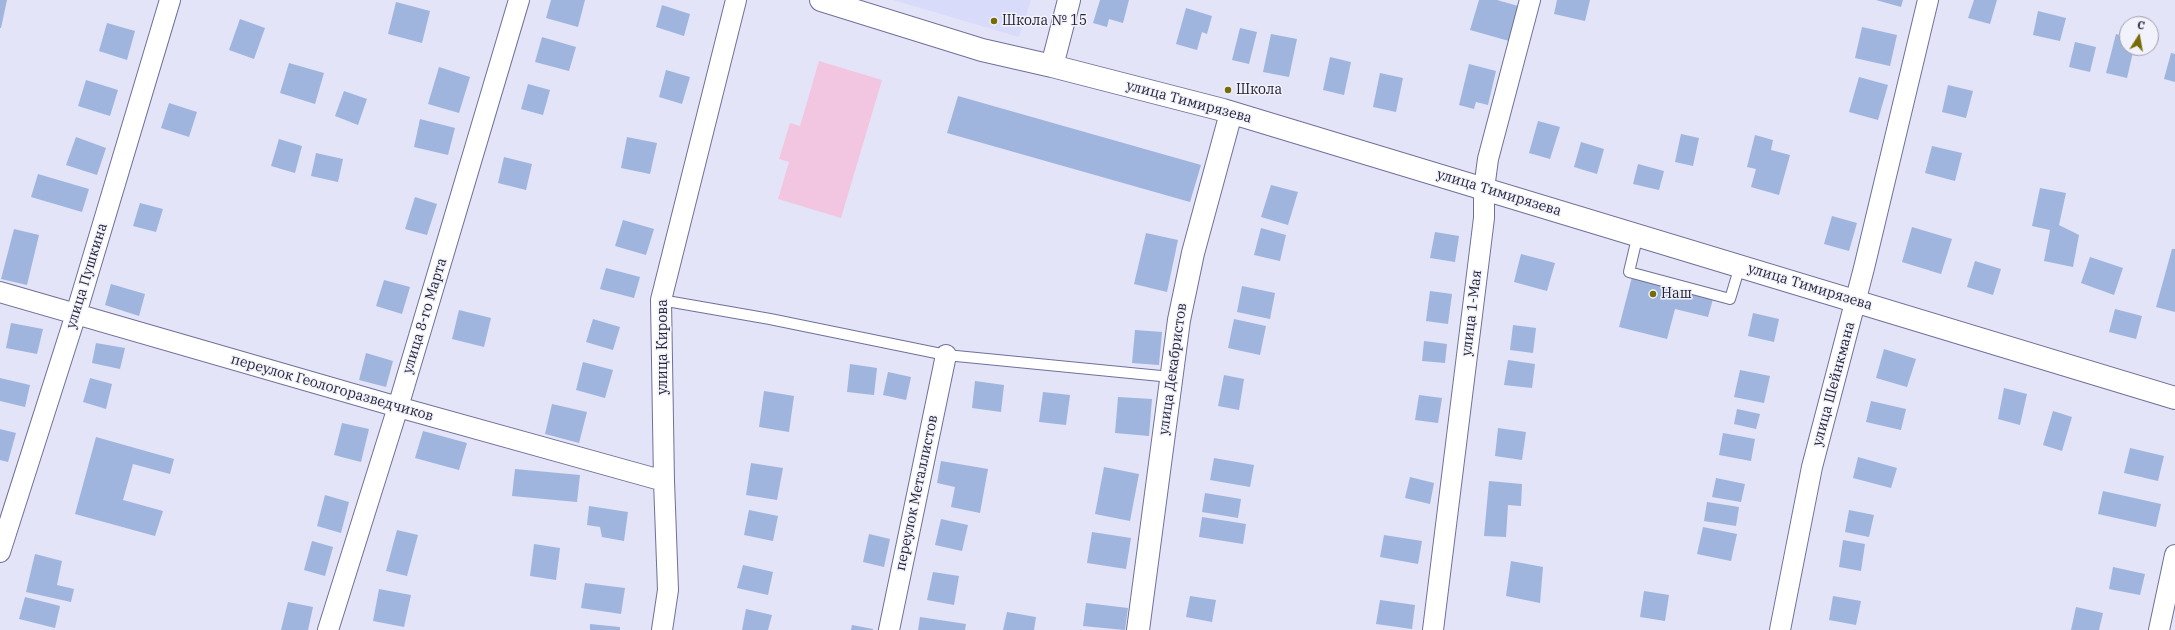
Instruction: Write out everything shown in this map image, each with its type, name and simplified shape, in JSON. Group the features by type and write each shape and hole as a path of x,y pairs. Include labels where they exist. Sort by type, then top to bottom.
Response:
{"main road":[{"name":"улица Тимирязева","path":"821,0 982,50 1052,66 1231,113 1638,234 2175,398"},
{"path":"1052,66 1069,0"},
{"name":"улица Декабристов","path":"1138,630 1179,320 1193,254 1231,113"}],"street":[{"name":"улица Пушкина","path":"0,552 76,314 170,0"},
{"name":"улица 8-го Марта","path":"328,630 398,407 519,0"},
{"name":"улица Кирова","path":"662,630 668,590 664,481 661,300 736,0"},
{"name":"улица 1-Мая","path":"1433,630 1484,218 1484,189 1488,158 1530,0"},
{"name":"улица Шейнкмана","path":"1780,630 1812,467 1856,301 1928,0"},
{"name":"переулок Геологоразведчиков","path":"0,292 398,407 664,481"},
{"name":"переулок Металлистов","path":"889,630 946,355"},
{"path":"2159,630 2175,555"}],"lane":[{"path":"1638,234 1629,272 1730,299 1740,266"},
{"path":"661,300 815,328 946,355 1171,378"}],"shaded area":[{"name":"Школа № 15","path":"893,0 1031,0 1019,37"},
{"path":"819,61 882,80 841,218 778,199 789,162 779,159 790,123 800,126"}],"building":[{"path":"0,0 7,0 1,28 0,28"},
{"path":"551,0 585,0 578,27 546,18"},
{"path":"1100,0 1129,0 1123,23 1109,19 1107,27 1093,23"},
{"path":"1479,0 1497,0 1518,6 1509,41 1470,30"},
{"path":"1557,0 1590,0 1585,21 1554,14"},
{"path":"1876,0 1903,0 1901,7"},
{"path":"1974,0 1997,0 1990,24 1968,18"},
{"path":"396,2 430,11 422,43 388,34"},
{"path":"662,5 690,14 684,36 656,27"},
{"path":"1186,8 1212,16 1207,34 1202,32 1197,50 1176,44"},
{"path":"2038,11 2066,18 2060,41 2033,35"},
{"path":"240,19 265,28 254,59 229,50"},
{"path":"107,23 135,31 127,60 99,51"},
{"path":"1862,27 1897,35 1890,66 1855,58"},
{"path":"1240,28 1257,32 1249,64 1232,60"},
{"path":"1271,34 1297,39 1289,77 1263,72"},
{"path":"2116,34 2119,35 2119,56 2132,56 2127,78 2106,73"},
{"path":"542,37 576,47 569,71 535,62"},
{"path":"2075,42 2096,47 2090,72 2069,67"},
{"path":"2171,53 2175,54 2175,82 2164,79"},
{"path":"1330,57 1351,62 1344,95 1323,90"},
{"path":"289,63 324,73 315,104 280,93"},
{"path":"1469,64 1496,71 1488,105 1476,102 1474,109 1459,105"},
{"path":"439,67 470,77 459,113 428,104"},
{"path":"666,70 690,77 682,104 659,97"},
{"path":"1380,73 1403,78 1396,112 1373,107"},
{"path":"1859,77 1888,85 1878,120 1849,112"},
{"path":"86,80 118,90 110,116 78,106"},
{"path":"528,84 550,90 543,115 521,109"},
{"path":"1948,85 1973,91 1966,118 1942,112"},
{"path":"344,91 367,99 358,125 335,116"},
{"path":"958,96 1201,165 1190,202 947,133"},
{"path":"169,103 197,112 189,137 161,128"},
{"path":"420,119 455,128 448,155 414,147"},
{"path":"1538,121 1560,127 1550,159 1529,153"},
{"path":"1681,134 1699,138 1693,166 1675,162"},
{"path":"1755,135 1773,140 1771,150 1790,155 1779,195 1751,187 1756,169 1747,167"},
{"path":"76,137 106,148 97,175 66,165"},
{"path":"627,137 657,143 650,174 621,168"},
{"path":"279,139 302,146 295,173 271,166"},
{"path":"1581,142 1604,149 1597,174 1574,167"},
{"path":"1932,146 1962,153 1955,181 1925,173"},
{"path":"316,153 343,159 338,182 311,176"},
{"path":"504,157 532,164 526,190 498,183"},
{"path":"1638,164 1664,171 1659,190 1633,184"},
{"path":"38,174 89,189 82,212 31,197"},
{"path":"1271,185 1298,192 1288,225 1261,217"},
{"path":"2040,188 2066,193 2059,225 2079,235 2073,267 2044,261 2050,230 2032,226"},
{"path":"415,197 437,204 427,235 405,229"},
{"path":"140,203 163,209 156,232 133,226"},
{"path":"1832,216 1857,223 1849,251 1824,244"},
{"path":"623,220 654,229 646,255 615,246"},
{"path":"1912,227 1952,239 1941,274 1902,262"},
{"path":"1261,228 1286,235 1280,261 1254,255"},
{"path":"14,229 39,235 27,285 1,279"},
{"path":"1435,232 1459,236 1455,262 1430,258"},
{"path":"1146,233 1178,240 1167,292 1134,284"},
{"path":"2172,249 2175,249 2175,312 2156,307"},
{"path":"1521,254 1555,263 1547,291 1514,282"},
{"path":"2090,257 2123,268 2114,295 2081,283"},
{"path":"1975,261 2001,269 1993,295 1967,287"},
{"path":"606,268 640,277 634,298 600,289"},
{"path":"1632,277 1713,299 1708,317 1675,309 1667,339 1619,327"},
{"path":"384,280 410,287 402,314 376,306"},
{"path":"111,284 145,294 139,316 105,305"},
{"path":"1242,286 1275,293 1270,319 1237,312"},
{"path":"1430,291 1452,294 1448,324 1426,321"},
{"path":"2115,309 2142,316 2136,339 2109,332"},
{"path":"459,310 491,318 484,347 452,339"},
{"path":"1753,313 1779,319 1774,342 1748,336"},
{"path":"593,319 620,327 613,350 586,342"},
{"path":"1234,319 1266,326 1260,355 1228,348"},
{"path":"11,323 43,329 37,354 6,348"},
{"path":"1513,325 1536,328 1533,353 1510,350"},
{"path":"1135,330 1162,332 1159,365 1132,363"},
{"path":"1424,341 1447,344 1445,363 1422,361"},
{"path":"96,343 125,348 120,369 92,363"},
{"path":"1884,349 1916,359 1907,387 1876,378"},
{"path":"366,353 393,361 386,387 359,380"},
{"path":"1508,360 1535,364 1532,388 1504,385"},
{"path":"583,362 613,370 605,398 576,390"},
{"path":"850,364 877,368 874,395 847,392"},
{"path":"1740,370 1770,376 1764,403 1734,397"},
{"path":"888,372 911,377 906,400 883,395"},
{"path":"1224,375 1244,379 1239,410 1218,406"},
{"path":"0,378 30,385 25,407 0,401"},
{"path":"90,378 112,384 106,409 83,402"},
{"path":"975,381 1004,385 1001,412 972,408"},
{"path":"2004,388 2027,394 2020,425 1998,419"},
{"path":"764,391 794,396 789,432 759,427"},
{"path":"1043,392 1070,395 1066,425 1039,422"},
{"path":"1419,395 1442,398 1438,423 1415,420"},
{"path":"1118,397 1152,399 1149,436 1115,433"},
{"path":"1871,401 1906,409 1901,430 1866,422"},
{"path":"552,404 587,412 579,443 545,434"},
{"path":"1737,409 1760,414 1756,429 1734,424"},
{"path":"2053,411 2072,417 2062,451 2043,445"},
{"path":"342,423 369,429 361,462 334,455"},
{"path":"1498,428 1526,432 1522,460 1495,456"},
{"path":"0,429 16,433 8,462 0,460"},
{"path":"423,431 467,443 459,470 415,458"},
{"path":"1723,433 1755,439 1751,461 1719,455"},
{"path":"96,437 174,459 170,474 133,464 123,500 163,511 155,536 75,514"},
{"path":"2130,448 2164,456 2158,481 2124,473"},
{"path":"1858,457 1897,468 1891,488 1853,478"},
{"path":"1214,458 1254,465 1250,487 1210,480"},
{"path":"941,461 988,469 980,513 951,507 955,487 937,483"},
{"path":"751,463 783,468 777,500 746,495"},
{"path":"1104,467 1139,474 1130,521 1095,514"},
{"path":"515,469 580,475 577,502 512,496"},
{"path":"1410,477 1434,483 1430,504 1405,498"},
{"path":"1716,478 1745,484 1741,502 1712,497"},
{"path":"1489,481 1522,484 1521,506 1508,505 1506,537 1484,536"},
{"path":"2103,491 2161,504 2156,527 2098,514"},
{"path":"1205,493 1241,499 1238,518 1202,512"},
{"path":"325,495 349,502 341,533 317,526"},
{"path":"1707,502 1739,507 1736,526 1704,521"},
{"path":"589,506 628,512 624,541 602,537 600,527 587,525"},
{"path":"749,510 778,516 773,541 744,535"},
{"path":"1849,510 1874,515 1869,537 1845,532"},
{"path":"1202,517 1246,524 1243,544 1199,537"},
{"path":"941,519 968,525 962,551 935,545"},
{"path":"1703,527 1737,534 1731,561 1697,554"},
{"path":"397,530 418,535 407,576 386,571"},
{"path":"1092,532 1131,538 1126,569 1087,563"},
{"path":"869,534 890,539 884,567 863,562"},
{"path":"1384,535 1422,541 1418,564 1380,557"},
{"path":"1843,540 1865,544 1861,571 1839,567"},
{"path":"312,541 333,547 325,576 304,570"},
{"path":"534,544 560,548 556,580 530,576"},
{"path":"35,554 62,561 57,585 74,589 71,602 26,592"},
{"path":"1511,561 1543,567 1540,603 1506,596"},
{"path":"743,565 773,572 768,595 737,588"},
{"path":"2113,567 2145,574 2140,595 2109,589"},
{"path":"933,572 959,576 954,605 927,600"},
{"path":"585,583 625,588 621,614 581,608"},
{"path":"379,589 411,595 404,627 373,621"},
{"path":"1644,591 1669,595 1665,621 1640,617"},
{"path":"1190,596 1216,600 1212,622 1186,617"},
{"path":"1833,596 1861,601 1856,625 1829,620"},
{"path":"25,597 60,606 55,628 19,619"},
{"path":"1380,600 1415,605 1412,629 1376,624"},
{"path":"288,602 313,607 308,630 281,630"},
{"path":"1086,603 1128,608 1125,630 1083,626"},
{"path":"2076,607 2103,613 2099,630 2071,630"},
{"path":"746,609 772,615 768,630 742,630"},
{"path":"1007,612 1036,617 1034,630 1003,630"},
{"path":"920,617 966,624 965,630 918,630"},
{"path":"590,624 620,627 620,630 590,630"},
{"path":"852,625 873,629 873,630 851,630"}],"place":[{"name":"Школа № 15","path":"994,21"},
{"name":"Школа","path":"1228,90"},
{"name":"Наш","path":"1653,294"}]}
